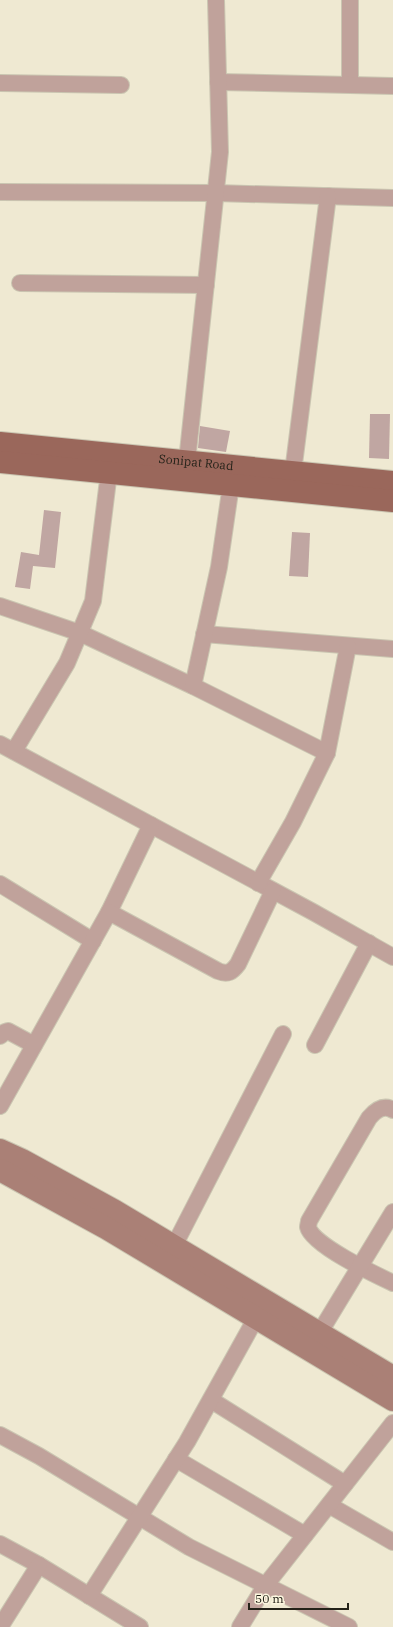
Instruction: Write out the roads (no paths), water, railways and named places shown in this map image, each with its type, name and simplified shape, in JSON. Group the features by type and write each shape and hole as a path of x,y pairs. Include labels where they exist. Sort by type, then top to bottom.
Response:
{"main road":[{"name":"Sonipat Road","path":"0,443 393,482"},
{"name":"Sonipat Road","path":"0,462 393,501"},
{"path":"0,1150 63,1193 113,1232 262,1309 320,1332 393,1377"},
{"path":"0,1170 63,1193 174,1246 393,1400"}],"street":[{"path":"187,462 220,152 216,0"},
{"path":"350,0 350,84"},
{"path":"218,82 393,86"},
{"path":"0,84 121,85"},
{"path":"0,192 216,193 393,198"},
{"path":"293,472 328,196"},
{"path":"20,283 206,285"},
{"path":"109,472 93,601 68,663 7,748 393,957"},
{"path":"193,686 219,567 231,485"},
{"path":"0,606 80,633 193,686 327,753"},
{"path":"204,634 393,649"},
{"path":"258,883 293,822 327,753 348,646"},
{"path":"0,1106 109,912 151,825"},
{"path":"0,884 93,941"},
{"path":"109,912 218,970 227,973 232,971 238,964 273,891"},
{"path":"315,1045 368,943"},
{"path":"0,1036 8,1031 34,1045"},
{"path":"174,1246 283,1034"},
{"path":"393,1110 389,1107 381,1108 375,1111 369,1118 309,1221 308,1227 314,1237 360,1267 393,1283"},
{"path":"320,1332 393,1212"},
{"path":"89,1596 176,1459 262,1309"},
{"path":"211,1400 345,1484"},
{"path":"240,1627 264,1586 393,1423"},
{"path":"0,1435 39,1456 189,1547 264,1586 349,1627"},
{"path":"176,1459 305,1535"},
{"path":"329,1505 393,1542"},
{"path":"0,1544 39,1564 140,1627"},
{"path":"0,1627 39,1564"}]}
